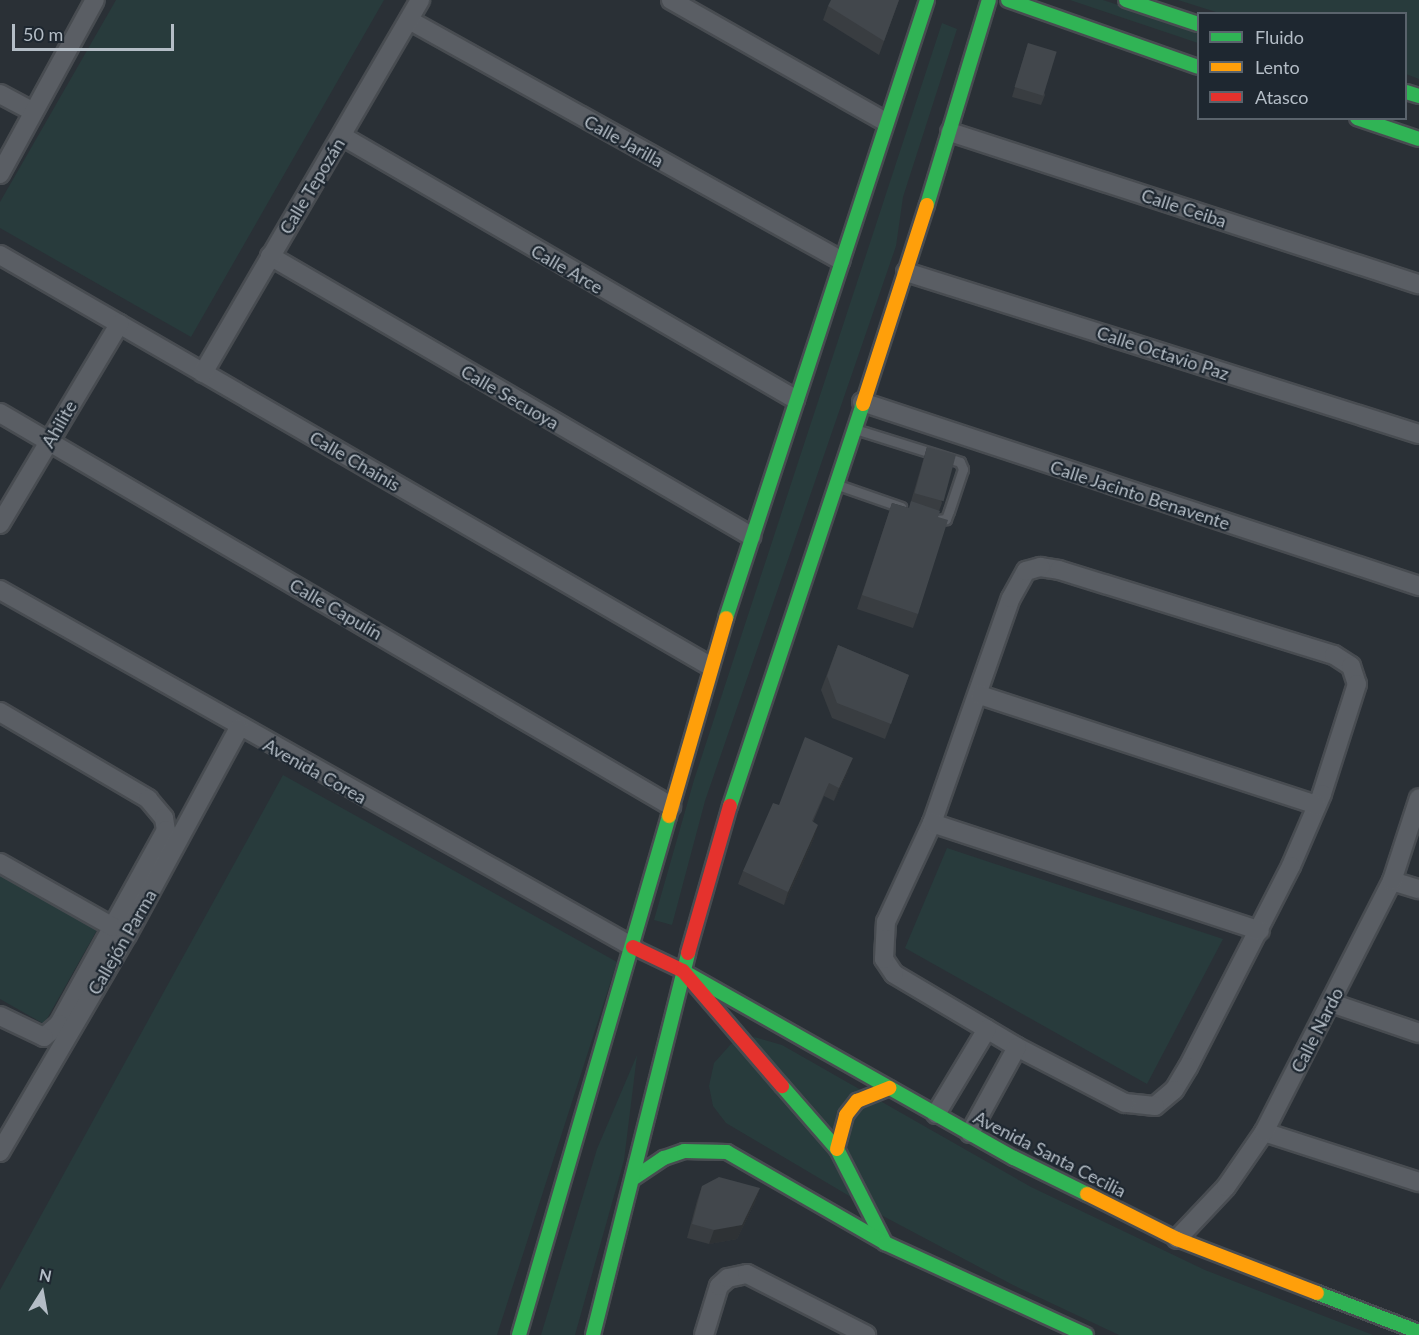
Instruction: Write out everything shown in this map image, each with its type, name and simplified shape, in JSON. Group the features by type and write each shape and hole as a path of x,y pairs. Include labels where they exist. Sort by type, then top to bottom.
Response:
{"street":[{"path":"0,174 96,0"},
{"name":"Calle Tepozán","path":"203,373 420,0"},
{"path":"671,0 884,121"},
{"path":"519,1335 633,947 710,666 884,121 927,0"},
{"path":"593,1335 634,1178 683,971 732,803 906,272 989,0"},
{"path":"1008,0 1197,67"},
{"path":"1126,0 1197,24"},
{"name":"Calle Jarilla","path":"409,20 841,260"},
{"path":"0,94 34,112"},
{"path":"1363,120 1419,139"},
{"name":"Calle Ceiba","path":"950,132 1419,284"},
{"name":"Calle Arce","path":"342,136 795,399"},
{"name":"Calle Chainis","path":"0,255 710,666"},
{"name":"Calle Secuoya","path":"270,256 751,536"},
{"name":"Calle Octavio Paz","path":"906,272 1419,434"},
{"name":"Ahilite","path":"0,524 119,324"},
{"name":"Calle Jacinto Benavente","path":"862,402 1419,586"},
{"name":"Calle Capulín","path":"0,414 671,806"},
{"path":"1040,567 1059,570 1334,656 1352,666 1357,684 1317,806 1260,931 1183,1074 1174,1090 1155,1106 1125,1103 1017,1047 894,974 884,959 886,922 932,823 980,695 1018,580 1026,572 1040,567"},
{"name":"Avenida Corea","path":"0,590 239,728 633,947"},
{"path":"980,695 1317,806"},
{"path":"0,712 148,799 164,818 164,836 59,1024 50,1035 35,1035 0,1016"},
{"name":"Callejón Parma","path":"0,1152 127,935 239,728"},
{"name":"Calle Nardo","path":"1177,1239 1226,1187 1264,1132 1392,881 1419,798"},
{"path":"932,823 1260,931"},
{"path":"0,862 113,927"},
{"path":"1392,881 1419,889"},
{"name":"Avenida Santa Cecilia","path":"633,947 683,971 970,1133 1177,1239 1419,1332"},
{"path":"683,971 837,1149 885,1243"},
{"path":"1331,1003 1419,1033"},
{"path":"936,1114 987,1029"},
{"path":"970,1133 1017,1047"},
{"path":"837,1149 846,1115 858,1101 890,1088"},
{"path":"1264,1132 1419,1182"},
{"path":"634,1178 664,1158 684,1151 727,1152 885,1243 1086,1335"},
{"path":"704,1335 719,1286 738,1275 747,1275 866,1335"}],"lane":[{"path":"854,429 960,462 963,469 946,519 942,521 921,515"},
{"path":"836,484 911,511"}],"shaded area":[{"path":"116,0 384,0 191,337 0,228 0,202"},
{"path":"1070,0 1103,0 1197,31 1197,43"},
{"path":"1178,0 1419,0 1419,79 1407,74 1407,12 1216,12"},
{"path":"942,23 957,29 903,197 896,246 705,801 672,925 654,920 694,780"},
{"path":"283,775 617,962 497,1335 0,1335 0,1290"},
{"path":"947,848 1223,939 1147,1084 905,948"},
{"path":"0,875 97,930 44,1024 0,999"},
{"path":"754,1037 782,1045 1031,1187 1205,1270 1373,1335 1119,1335 1013,1285 883,1216 726,1123 713,1106 709,1086 714,1063 731,1044"},
{"path":"637,1055 624,1160 575,1335 541,1335 597,1149"}],"building":[{"path":"831,0 899,0 884,41 828,6"},
{"path":"1028,43 1057,52 1043,96 1015,87"},
{"path":"927,447 956,455 944,501 915,493"},
{"path":"911,501 940,511 938,517 948,520 918,614 862,595 892,503 909,508"},
{"path":"838,645 909,675 891,724 837,703 827,676"},
{"path":"805,737 853,758 839,788 829,783 812,821 818,825 788,892 743,871 773,803 779,805"},
{"path":"719,1177 760,1188 742,1225 714,1230 692,1224 702,1186"}],"traffic: fast":[{"path":"726,618 927,0"},
{"path":"927,205 989,0"},
{"path":"1008,0 1197,67"},
{"path":"1126,0 1197,24"},
{"path":"1407,92 1419,96"},
{"path":"1363,120 1419,139"},
{"path":"730,806 863,404"},
{"path":"519,1335 669,816"},
{"path":"593,1335 688,953"},
{"path":"683,971 1014,1158 1087,1194"},
{"path":"782,1086 837,1149 885,1243"},
{"path":"634,1178 664,1158 684,1151 727,1152 885,1243 1086,1335"},
{"path":"1317,1293 1419,1332"}],"traffic: slow":[{"path":"863,404 927,205"},
{"path":"669,816 726,618"},
{"path":"837,1149 846,1115 857,1101 890,1088"},
{"path":"1087,1194 1177,1239 1317,1293"}],"traffic: jam":[{"path":"688,953 730,806"},
{"path":"633,947 683,971 782,1086"}]}
